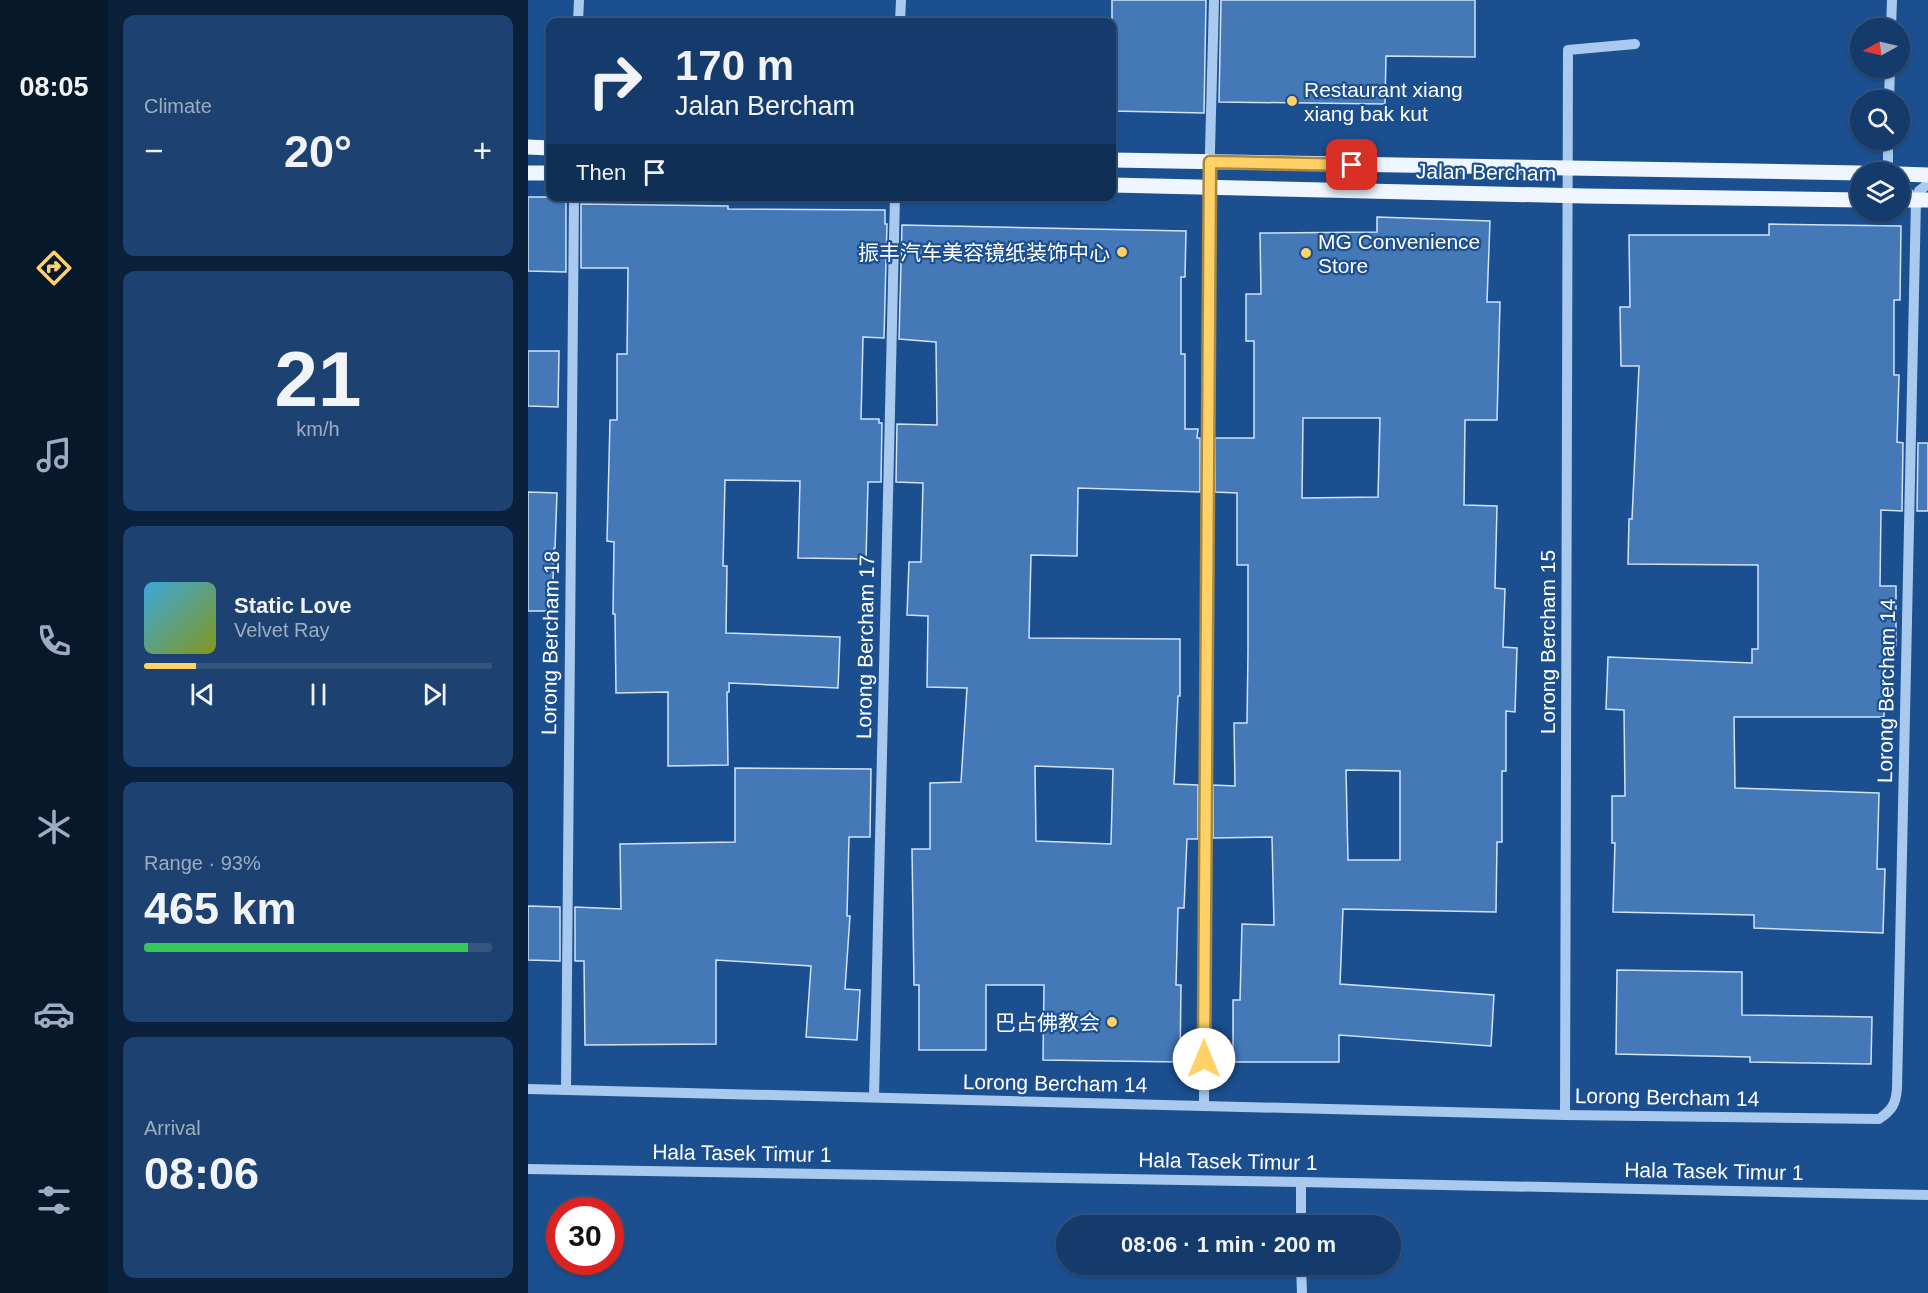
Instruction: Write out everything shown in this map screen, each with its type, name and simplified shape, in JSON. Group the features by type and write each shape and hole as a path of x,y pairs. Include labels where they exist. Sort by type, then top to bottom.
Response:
{"main road":[{"path":"528,147 546,148"},
{"name":"Jalan Bercham","path":"1116,160 1850,173"},
{"path":"528,173 546,173"},
{"path":"1910,174 1928,175"},
{"name":"Jalan Bercham","path":"1116,185 1850,199"}],"street":[{"path":"578,18 579,0"},
{"path":"900,18 901,0"},
{"path":"1204,1106 1209,188 1214,0"},
{"path":"1891,18 1892,0"},
{"name":"Lorong Bercham 15","path":"1564,1115 1568,50 1635,44"},
{"path":"1922,200 1919,191 1928,184"},
{"name":"Lorong Bercham 14","path":"528,1089 1564,1115 1879,1119 1891,1111 1896,1102 1922,200"},
{"name":"Lorong Bercham 18","path":"566,1090 574,201"},
{"name":"Lorong Bercham 17","path":"874,1097 895,201"},
{"name":"Hala Tasek Timur 1","path":"528,1169 1928,1195"},
{"path":"1300,1182 1301,1215"},
{"path":"1301,1275 1302,1293"}],"building":[{"path":"1112,0 1206,0 1204,113 1116,111 1116,18 1112,18"},
{"path":"1221,0 1475,0 1475,57 1386,56 1385,104 1219,102"},
{"path":"528,197 546,197 546,201 566,201 566,272 528,271"},
{"path":"581,204 728,206 728,209 885,210 885,224 887,224 884,338 863,337 861,419 879,419 879,423 882,423 881,482 868,482 866,559 798,558 800,481 725,480 723,566 727,566 726,633 840,637 838,688 729,683 729,692 727,692 728,765 668,766 668,692 616,693 615,614 613,614 614,542 607,541 610,420 617,420 617,354 627,354 628,268 581,268"},
{"path":"1377,217 1490,221 1487,302 1500,302 1497,420 1465,420 1464,505 1497,506 1495,588 1505,589 1503,647 1517,648 1515,712 1506,711 1506,771 1502,771 1502,842 1497,842 1496,912 1343,909 1340,984 1494,995 1491,1046 1339,1035 1339,1062 1233,1062 1233,1000 1240,1000 1242,924 1274,925 1272,837 1213,838 1213,785 1235,786 1234,723 1247,723 1248,650 1248,565 1237,565 1237,493 1215,492 1215,438 1254,438 1254,341 1246,341 1246,294 1261,294 1260,233 1377,232","holes":["1303,418 1380,418 1378,497 1302,498","1346,770 1400,771 1400,860 1348,860"]},
{"path":"1769,224 1901,226 1900,300 1894,300 1894,375 1899,375 1897,442 1903,443 1902,511 1881,510 1880,586 1896,586 1896,646 1885,646 1884,717 1734,717 1735,788 1879,793 1877,869 1885,869 1883,933 1754,928 1754,915 1613,912 1615,843 1612,843 1612,796 1625,796 1624,710 1606,709 1608,657 1752,663 1752,649 1758,649 1758,565 1628,564 1639,366 1621,366 1620,307 1630,307 1629,235 1769,235"},
{"path":"902,225 1186,231 1185,277 1181,277 1181,354 1185,354 1185,429 1198,429 1200,492 1078,488 1077,556 1031,555 1029,638 1180,639 1180,696 1178,696 1174,784 1198,785 1198,839 1187,839 1184,908 1178,908 1176,985 1181,985 1180,1062 1043,1060 1044,985 986,985 986,1050 919,1050 919,985 914,985 912,849 930,849 930,783 961,782 967,688 927,687 928,616 907,615 909,562 921,562 923,483 896,482 897,424 937,425 936,342 899,339","holes":["1035,766 1113,769 1111,844 1036,841"]},
{"path":"528,351 559,351 558,407 528,406"},
{"path":"1918,443 1928,443 1928,511 1917,511"},
{"path":"528,492 557,493 552,611 528,611"},
{"path":"735,768 871,769 870,837 849,837 847,916 850,916 845,989 860,990 857,1040 806,1037 811,966 716,960 716,1044 585,1045 584,961 575,961 575,907 621,909 620,844 735,842"},
{"path":"528,906 560,907 560,961 528,960"},
{"path":"1617,970 1742,972 1742,1015 1872,1017 1871,1064 1750,1062 1750,1057 1616,1054"}],"place":[{"name":"Restaurant xiang xiang bak kut","path":"1292,101"},
{"name":"振丰汽车美容镜纸装饰中心","path":"1122,252"},
{"name":"MG Convenience Store","path":"1306,253"},
{"name":"巴占佛教会","path":"1112,1022"}],"route":[{"path":"1204,1059 1210,162 1352,165"}]}
